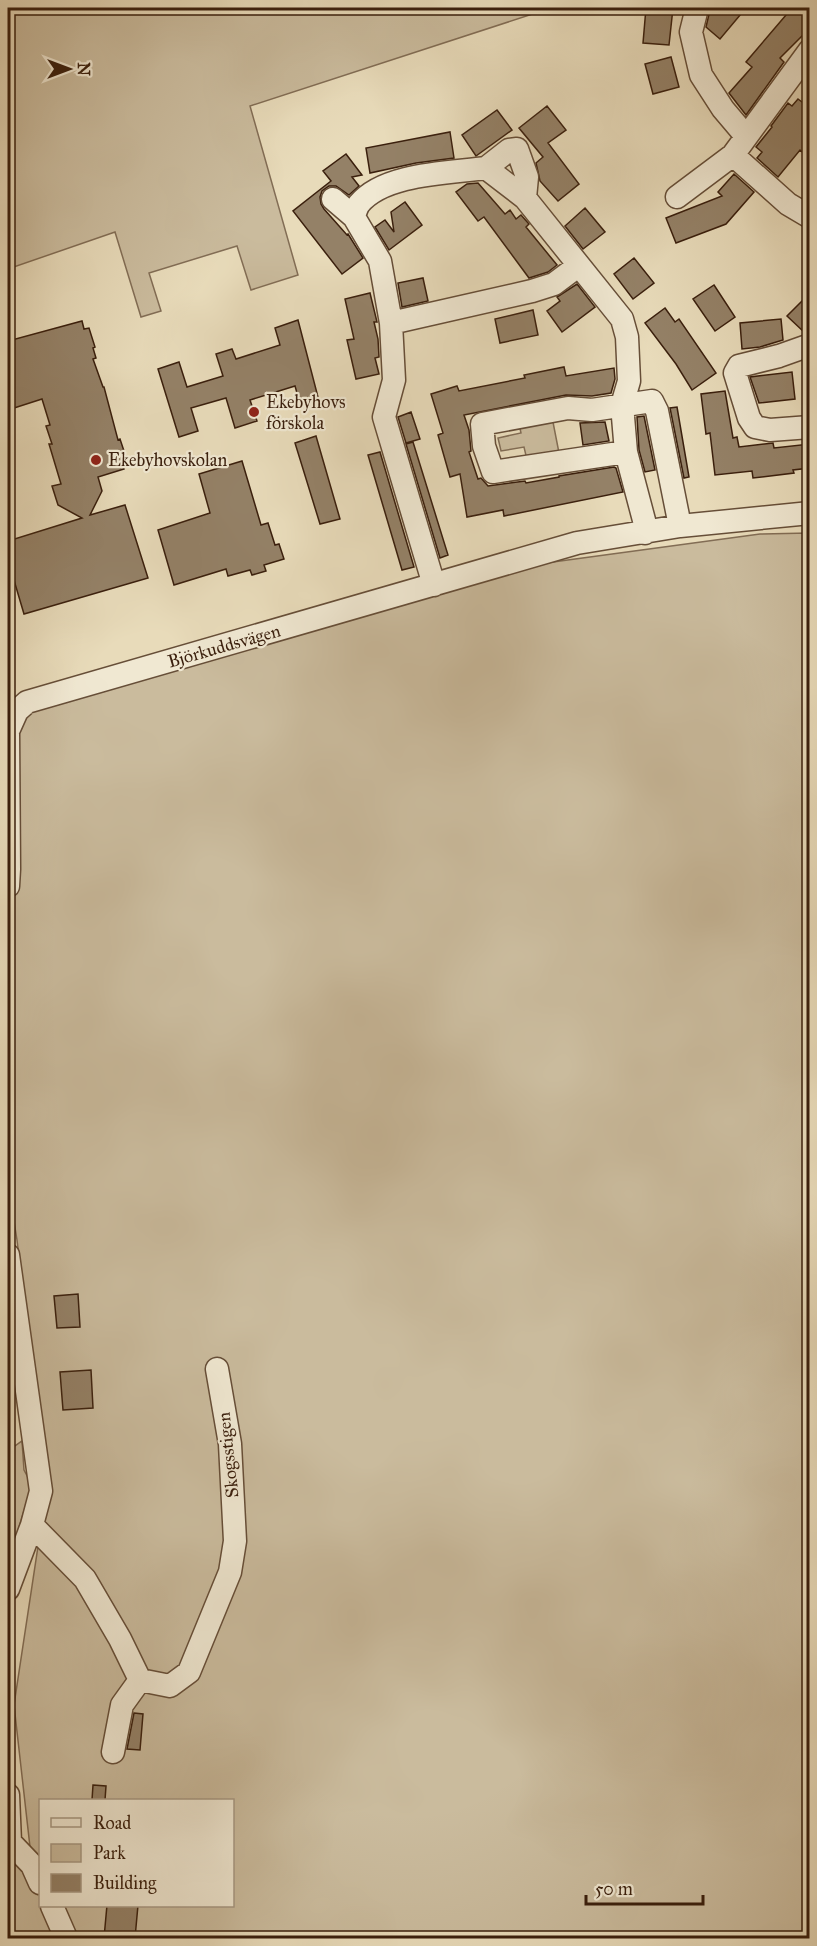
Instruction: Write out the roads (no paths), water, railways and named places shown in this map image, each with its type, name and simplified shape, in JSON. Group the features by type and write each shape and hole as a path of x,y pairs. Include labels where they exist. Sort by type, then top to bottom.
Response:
{"street":[{"path":"697,8 691,32 701,75 723,109 745,135"},
{"path":"677,197 732,155 810,50"},
{"path":"354,216 359,204 373,192 402,179 486,168 509,150 517,149 527,177 525,198"},
{"path":"732,155 788,204 810,217"},
{"path":"486,168 525,198 622,319 627,337 629,381 622,405 626,452 645,524 645,533"},
{"path":"333,199 354,216 380,261 391,323 394,380 384,417 434,585"},
{"path":"391,323 532,291 554,284 578,266"},
{"path":"810,345 739,366 735,373 749,418 755,427 770,430 810,427"},
{"path":"626,452 483,474 482,424 568,408 592,410 652,401 657,411 680,526"},
{"name":"Björkuddsvägen","path":"8,886 8,730 11,709 43,696 578,543 680,526 810,513"},
{"path":"8,1255 41,1491 32,1526 8,1588"},
{"name":"Skogsstigen","path":"140,1680 170,1686 189,1672 230,1572 235,1541 230,1444 217,1369"},
{"path":"32,1526 85,1579 120,1639 140,1680 122,1706 113,1752"},
{"path":"8,1795 10,1842 32,1866 39,1880"},
{"path":"53,1907 66,1938"}],"place":[{"name":"Ekebyhovs förskola","path":"254,412"},
{"name":"Ekebyhovskolan","path":"96,460"}]}
